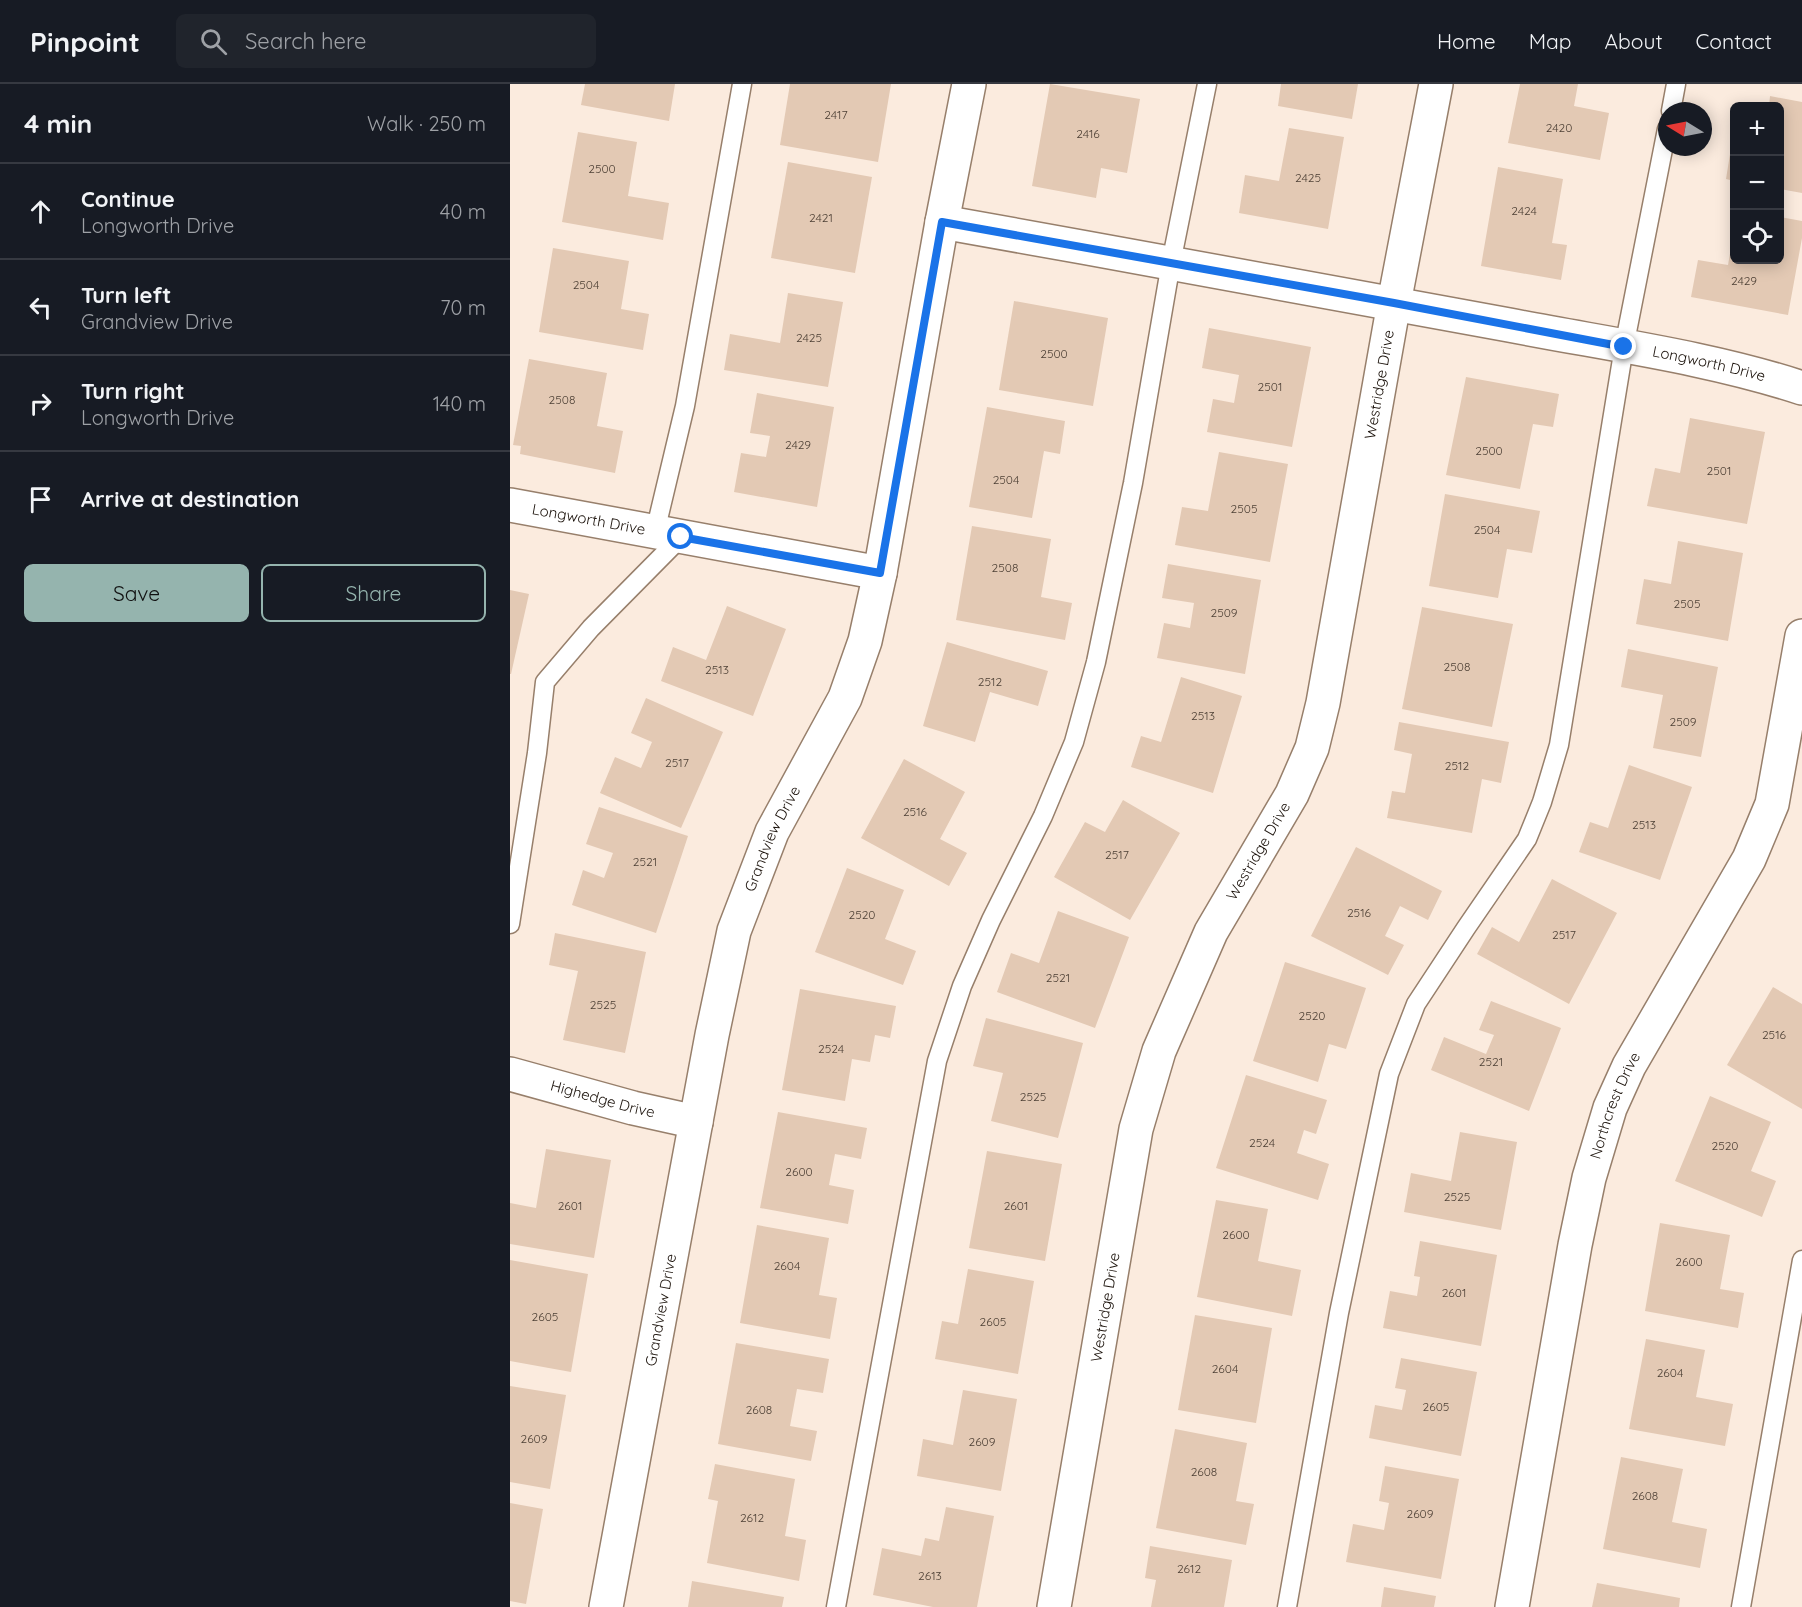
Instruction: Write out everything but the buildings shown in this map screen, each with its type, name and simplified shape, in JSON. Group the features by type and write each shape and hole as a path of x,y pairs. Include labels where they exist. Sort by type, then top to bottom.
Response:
{"street":[{"name":"Grandview Drive","path":"606,1607 712,1035 734,931 772,832 845,698 865,641 880,573 942,222 969,84"},
{"name":"Westridge Drive","path":"1054,1607 1136,1129 1159,1052 1210,932 1292,794 1312,748 1323,703 1394,303 1436,84"},
{"name":"Longworth Drive","path":"942,222 1394,303 1624,347 1755,373 1802,388"},
{"name":"Longworth Drive","path":"510,505 880,573"},
{"name":"Northcrest Drive","path":"1512,1607 1575,1245 1589,1178 1610,1108 1629,1066 1749,859 1772,804 1802,636"},
{"name":"Highedge Drive","path":"510,1074 633,1108 696,1122"}],"lane":[{"path":"510,924 537,753 545,682 668,534 685,406 742,84"},
{"path":"836,1607 938,1061 962,986 991,920 1043,816 1074,742 1096,662 1133,483 1171,263 1207,84"},
{"path":"1673,102 1676,84"},
{"path":"1287,1607 1339,1313 1389,1074 1416,1004 1527,838 1542,802 1559,745 1624,347 1662,156"},
{"path":"1741,1607 1802,1260"}],"route":[{"path":"681,537 880,573 942,222 1394,303 1624,347"}]}
